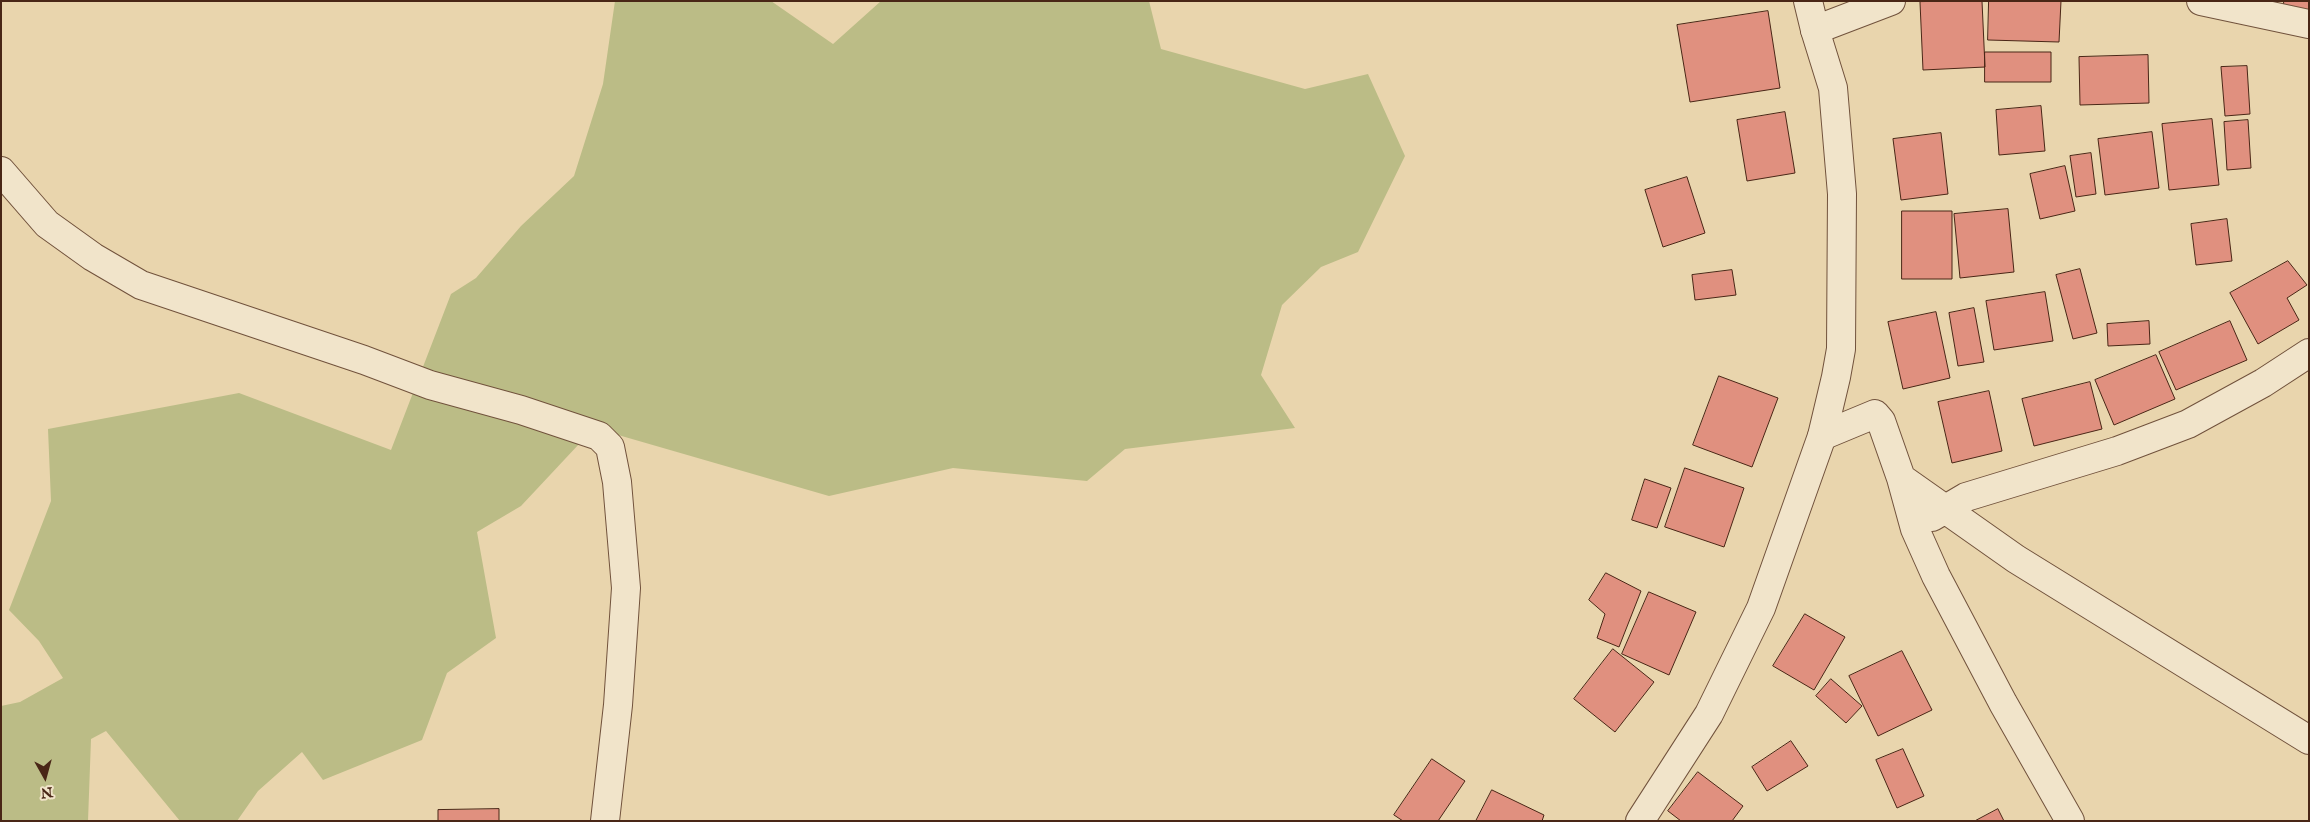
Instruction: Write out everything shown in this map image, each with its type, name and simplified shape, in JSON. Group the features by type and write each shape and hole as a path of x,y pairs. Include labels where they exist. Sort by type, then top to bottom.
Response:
{"street":[{"path":"1640,821 1709,714 1761,608 1822,436 1841,349 1842,194 1833,88 1808,1"},
{"path":"1815,30 1891,1"},
{"path":"2201,1 2309,24"},
{"path":"1,171 47,224 93,257 141,285 364,360 430,385 521,410 599,436 610,447 617,482 626,588 618,705 605,821"},
{"path":"1915,528 1945,508 1987,490 2117,451 2188,424 2263,383 2309,352"},
{"path":"1822,436 1875,414 1886,431 1915,528 1936,576 1998,694 2070,821"},
{"path":"1901,478 2016,559 2309,740"}],"green space":[{"path":"615,1 771,1 833,44 881,1 1149,1 1161,49 1305,89 1368,74 1405,156 1358,252 1321,267 1282,305 1261,375 1295,428 1125,449 1087,481 953,468 829,496 594,428 521,506 477,532 496,638 447,673 422,740 323,780 302,752 258,791 237,821 180,821 106,731 91,739 88,821 1,821 1,706 20,702 63,678 39,641 9,610 51,501 48,429 239,393 391,450 451,294 476,278 521,226 574,176 603,84"}],"building":[{"path":"1982,1 1985,67 1923,70 1920,2"},
{"path":"1989,1 2061,1 2059,42 1988,40"},
{"path":"2284,1 2309,1 2309,13 2284,13"},
{"path":"1768,11 1780,88 1690,102 1677,25"},
{"path":"1985,52 2051,52 2051,82 1985,82"},
{"path":"2148,55 2149,103 2080,105 2079,57"},
{"path":"2247,66 2250,114 2225,116 2221,67"},
{"path":"2041,106 2045,151 1999,155 1996,110"},
{"path":"1785,112 1795,173 1747,181 1737,120"},
{"path":"2212,119 2219,185 2169,190 2162,124"},
{"path":"2248,120 2251,168 2227,170 2224,122"},
{"path":"2152,132 2159,188 2105,195 2098,139"},
{"path":"1941,133 1948,194 1901,200 1893,139"},
{"path":"2091,153 2096,194 2076,197 2070,156"},
{"path":"2065,166 2075,211 2040,219 2030,174"},
{"path":"1687,177 1705,233 1663,247 1645,190"},
{"path":"2008,209 2014,272 1960,278 1954,214"},
{"path":"1902,211 1952,211 1952,279 1902,279"},
{"path":"2227,219 2232,261 2196,265 2191,224"},
{"path":"2288,261 2307,285 2287,298 2299,320 2258,344 2230,293"},
{"path":"2080,269 2097,333 2073,339 2056,275"},
{"path":"1732,270 1736,295 1695,300 1692,275"},
{"path":"2045,292 2053,341 1994,350 1986,301"},
{"path":"1974,308 1984,362 1958,366 1949,313"},
{"path":"1936,312 1950,378 1903,389 1888,322"},
{"path":"2149,321 2150,344 2108,346 2107,324"},
{"path":"2230,321 2247,360 2176,390 2159,352"},
{"path":"2156,355 2175,399 2114,425 2095,380"},
{"path":"1719,376 1778,398 1752,467 1693,445"},
{"path":"2090,382 2102,429 2034,446 2022,399"},
{"path":"1989,391 2002,451 1952,463 1938,402"},
{"path":"1685,468 1744,488 1724,547 1665,527"},
{"path":"1645,479 1671,488 1657,528 1632,520"},
{"path":"1606,573 1641,591 1619,647 1597,638 1605,614 1589,600"},
{"path":"1649,592 1696,612 1669,675 1622,654"},
{"path":"1805,614 1845,637 1814,690 1773,666"},
{"path":"1613,649 1654,682 1615,732 1574,699"},
{"path":"1902,651 1932,710 1878,736 1849,676"},
{"path":"1831,679 1862,706 1846,723 1816,696"},
{"path":"1791,741 1808,766 1767,791 1752,767"},
{"path":"1903,749 1924,796 1897,808 1876,760"},
{"path":"1432,759 1465,781 1438,821 1403,821 1394,815"},
{"path":"1698,772 1743,806 1732,821 1681,821 1668,811"},
{"path":"1492,790 1544,815 1542,821 1476,821"},
{"path":"499,809 499,821 438,821 438,810"},
{"path":"1998,809 2004,821 1975,821"}]}
